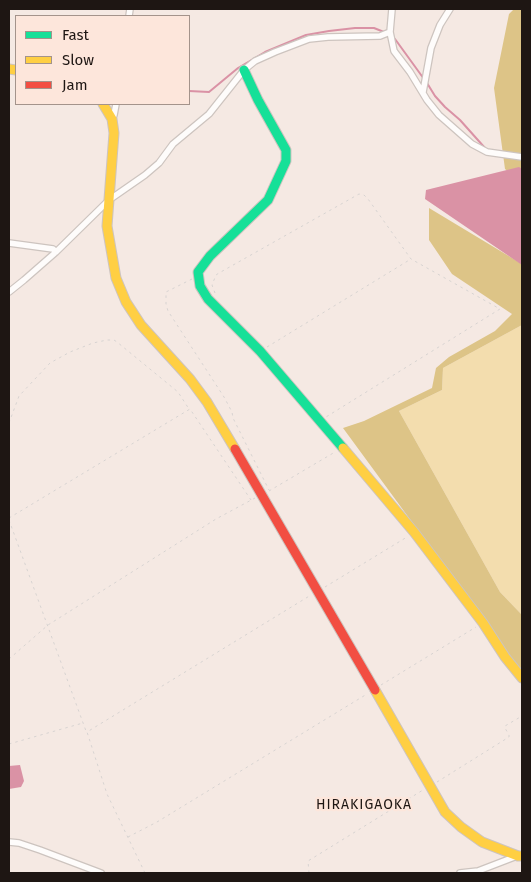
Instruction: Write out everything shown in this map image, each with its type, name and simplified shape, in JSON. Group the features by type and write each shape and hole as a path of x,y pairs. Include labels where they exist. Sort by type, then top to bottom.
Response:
{"street":[{"path":"392,9 390,32 394,51 410,72 427,100 440,115 472,144 487,152 522,157"},
{"path":"423,92 431,48 440,25 450,9"},
{"path":"9,292 56,252 109,200 146,175 159,163 173,144 209,114 244,70 255,60 309,39 328,36 380,36 390,32"},
{"path":"244,70 258,100 286,150 286,161 268,200 210,256 198,272 200,286 208,299 260,351 414,532 522,678"},
{"path":"104,105 112,119 114,133 107,226 116,278 126,302 141,324 190,379 207,402 266,493 318,591 445,812 461,827 482,842 521,855"},
{"path":"112,119 116,105"},
{"path":"9,243 53,249 56,252"},
{"path":"9,842 19,843 101,873"},
{"path":"460,873 478,871 521,855"}],"path":[{"path":"216,307 219,300 213,291 212,285 216,275 359,194 364,195 368,199 411,259 500,309 320,421"},
{"path":"260,351 411,259"},
{"path":"199,276 166,292 165,298 168,311 224,397 266,493"},
{"path":"9,422 19,396 50,363 70,352 93,343 114,340 178,392 251,500"},
{"path":"145,873 107,794 87,732 9,519 190,409"},
{"path":"9,659 48,625 216,519 266,493 343,448"},
{"path":"9,534 13,532"},
{"path":"87,732 414,532"},
{"path":"128,837 157,822 483,623"},
{"path":"309,873 308,861 509,737 505,726 522,716"},
{"path":"9,744 83,722"}],"shaded area":[{"path":"514,9 522,9 522,182 505,169 494,88 509,14"},
{"path":"519,167 522,169 522,265 425,199 426,190"},
{"path":"429,208 522,264 522,325 443,368 442,390 399,411 500,592 522,615 522,672 343,428 364,421 432,388 436,368 449,357 495,331 512,314 452,274 429,240"},
{"path":"522,325 522,615 500,592 399,411 442,390 443,368"},
{"path":"20,765 24,781 21,787 9,789 9,766"}],"waterway":[{"path":"190,91 209,92 238,68 265,52 306,35 355,28 374,28 384,32"},
{"path":"392,38 395,39 424,79"},
{"path":"427,83 435,96 485,148"}],"traffic: fast":[{"path":"244,70 258,100 286,150 286,161 268,200 210,256 198,272 200,286 208,299 260,351 343,448"}],"traffic: slow":[{"path":"9,69 15,70"},
{"path":"104,105 112,119 114,133 107,226 116,278 126,302 141,325 190,379 207,402 235,449"},
{"path":"343,448 414,532 522,678"},
{"path":"375,690 445,812 461,827 482,842 522,856"}],"traffic: jam":[{"path":"235,449 375,690"}],"district":[{"name":"HIRAKIGAOKA","path":"364,805"}]}
